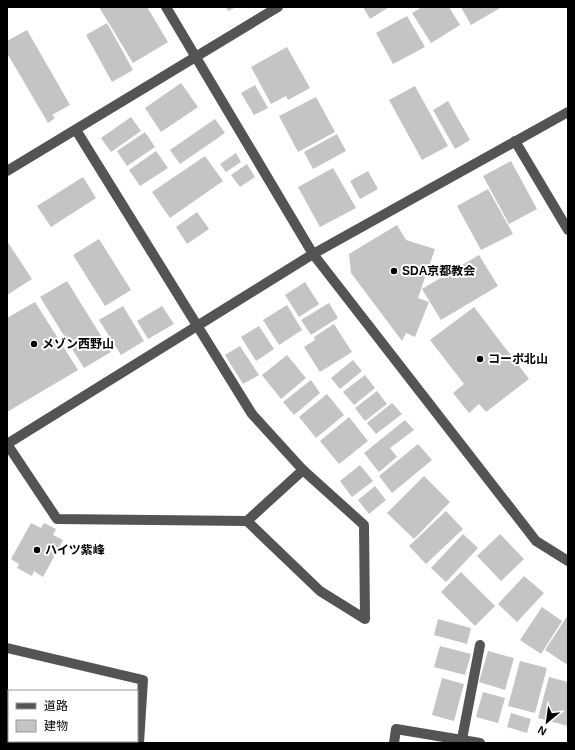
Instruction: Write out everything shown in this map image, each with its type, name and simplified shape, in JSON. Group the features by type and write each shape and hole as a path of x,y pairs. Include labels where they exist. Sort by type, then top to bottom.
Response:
{"street":[{"path":"166,7 313,254 536,541 568,561"},
{"path":"7,171 278,7"},
{"path":"303,470 247,521 57,519 7,444 313,254 515,140 568,112"},
{"path":"76,130 196,327 252,414 303,470 364,525 365,618 320,591 247,521"},
{"path":"515,140 568,230"},
{"path":"462,739 480,645"},
{"path":"7,648 143,680 139,743"},
{"path":"394,743 396,729 480,743"}],"building":[{"path":"99,7 147,7 168,42 133,63"},
{"path":"226,7 236,7 228,11"},
{"path":"363,7 389,7 370,19"},
{"path":"422,7 449,7 460,25 431,43 412,13"},
{"path":"461,7 499,7 500,8 471,25"},
{"path":"407,16 425,47 393,64 376,33"},
{"path":"107,23 133,70 112,82 86,35"},
{"path":"27,30 70,105 52,115 55,118 48,123 7,53 7,41"},
{"path":"287,47 310,88 288,100 286,96 271,104 251,67"},
{"path":"181,83 198,107 161,132 145,108"},
{"path":"255,85 268,108 254,115 241,93"},
{"path":"415,86 448,146 422,160 389,100"},
{"path":"316,97 335,132 298,152 279,116"},
{"path":"448,101 470,140 455,149 433,110"},
{"path":"131,117 141,131 111,152 101,138"},
{"path":"215,119 225,133 180,164 170,150"},
{"path":"145,132 155,147 127,166 117,151"},
{"path":"337,134 346,151 313,169 304,152"},
{"path":"156,151 168,168 140,186 129,170"},
{"path":"236,153 241,162 226,172 220,164"},
{"path":"205,156 223,181 170,218 152,192"},
{"path":"511,161 537,209 509,224 483,176"},
{"path":"247,164 255,177 240,187 231,175"},
{"path":"333,168 356,208 320,227 298,187"},
{"path":"368,171 378,189 360,199 350,181"},
{"path":"83,177 96,198 51,227 37,206"},
{"path":"488,189 513,234 481,250 457,206"},
{"path":"197,212 209,229 187,244 176,227"},
{"path":"397,225 406,240 435,249 418,298 429,302 415,337 406,333 402,341 351,273 349,254"},
{"path":"99,239 131,290 105,306 73,255"},
{"path":"7,241 32,279 7,295"},
{"path":"479,255 498,286 441,320 422,289"},
{"path":"67,281 111,352 84,368 40,297"},
{"path":"305,282 319,304 299,317 285,295"},
{"name":"メゾン西野山","path":"35,302 78,370 7,412 7,318"},
{"path":"329,303 338,318 311,335 301,320"},
{"path":"287,305 302,330 279,345 263,320"},
{"path":"123,306 144,341 121,355 99,320"},
{"path":"162,306 174,324 148,339 137,321"},
{"name":"コーポ北山","path":"474,307 529,379 486,412 479,404 469,413 453,393 464,384 430,340"},
{"path":"334,324 352,352 320,372 304,347 315,340 314,337"},
{"path":"259,326 274,349 256,361 241,337"},
{"path":"240,346 259,375 243,384 225,355"},
{"path":"287,355 306,378 281,399 262,375"},
{"path":"353,360 362,371 340,389 331,378"},
{"path":"365,375 375,388 354,405 343,392"},
{"path":"311,380 320,393 294,415 283,402"},
{"path":"377,391 387,404 365,421 355,408"},
{"path":"327,394 344,415 316,438 299,417"},
{"path":"392,403 402,414 376,434 367,423"},
{"path":"349,417 368,441 339,464 320,441"},
{"path":"405,420 414,430 390,448 397,457 379,472 364,453"},
{"path":"418,444 432,460 392,493 379,476"},
{"path":"360,465 373,481 352,497 340,481"},
{"path":"424,476 450,502 414,539 387,513"},
{"path":"375,486 386,500 369,514 358,500"},
{"path":"446,511 463,529 426,564 409,546"},
{"name":"ハイツ紫峰","path":"31,523 41,528 44,523 56,529 53,535 63,540 43,577 34,571 32,576 17,568 19,564 11,559"},
{"path":"463,534 478,548 446,582 431,568"},
{"path":"500,534 524,559 501,581 477,556"},
{"path":"461,572 495,606 475,626 441,592"},
{"path":"524,576 544,593 517,622 498,604"},
{"path":"542,607 562,621 541,654 520,640"},
{"path":"568,615 568,662 566,664 545,650"},
{"path":"438,619 471,628 467,644 434,635"},
{"path":"440,646 471,654 465,675 434,667"},
{"path":"488,651 514,658 505,690 479,682"},
{"path":"520,661 547,668 535,713 508,706"},
{"path":"549,677 568,682 568,726 538,718"},
{"path":"442,678 464,684 454,721 432,715"},
{"path":"483,692 505,698 498,723 476,717"},
{"path":"511,713 531,719 527,733 507,727"}],"place":[{"name":"SDA京都教会","path":"394,271"},
{"name":"メゾン西野山","path":"34,344"},
{"name":"コーポ北山","path":"480,359"},
{"name":"ハイツ紫峰","path":"37,550"}]}
